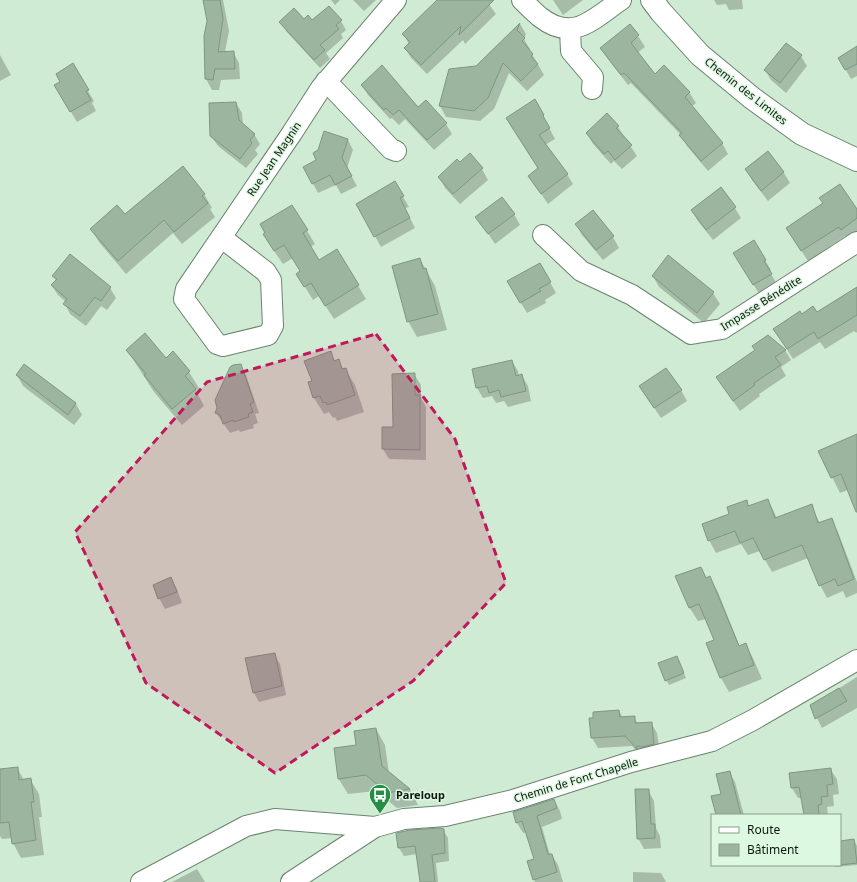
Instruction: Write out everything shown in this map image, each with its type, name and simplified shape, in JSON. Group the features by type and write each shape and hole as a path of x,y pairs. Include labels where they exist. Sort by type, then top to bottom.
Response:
{"street":[{"name":"Rue Jean Magnin","path":"222,238 266,272 271,280 273,326 268,334 223,346 218,344 184,299 186,289 222,238 326,81 396,0"},
{"path":"522,0 540,17 557,28 570,30 583,27 621,0"},
{"name":"Chemin des Limites","path":"652,0 660,12 700,55 752,98 802,134 857,160"},
{"path":"570,30 571,51 593,77 592,89"},
{"path":"326,81 390,149 396,151"},
{"name":"Impasse Bénédite","path":"543,235 581,271 632,295 691,334 722,329 857,242"},
{"name":"Chemin de Font Chapelle","path":"291,882 375,827 404,819 445,816 513,800 631,762 712,742 857,660"},
{"path":"141,882 246,826 275,819 375,827"}],"highlighted area":[{"path":"376,334 455,439 506,583 413,681 275,773 146,683 75,532 207,382"}],"building":[{"path":"203,0 220,0 223,19 218,52 234,51 235,69 215,69 213,80 205,79 204,36 207,21"},
{"path":"437,0 494,0 459,35 461,26 421,65 404,48 410,42 402,34"},
{"path":"329,6 342,20 336,25 339,29 320,45 325,50 314,60 279,22 294,8 304,19 308,15 312,20"},
{"path":"520,23 517,30 525,38 522,41 533,54 531,56 538,64 521,81 503,63 488,98 474,111 439,106 449,69 476,66"},
{"path":"630,24 639,35 631,43 655,74 664,65 690,92 685,97 723,143 701,161 679,135 682,133 624,73 621,75 600,48"},
{"path":"786,43 802,55 780,83 764,70"},
{"path":"857,46 857,64 845,70 838,58"},
{"path":"73,63 89,90 86,91 91,100 70,112 54,85 60,82 56,74"},
{"path":"382,65 418,107 426,100 447,123 427,140 399,110 393,115 386,108 384,110 361,85"},
{"path":"535,99 550,128 539,135 568,174 541,194 528,176 538,168 506,118"},
{"path":"236,102 239,120 255,134 250,140 252,143 240,159 210,136 209,103"},
{"path":"607,113 619,126 616,128 632,145 615,160 608,151 604,154 586,133"},
{"path":"324,131 348,139 342,158 352,176 335,185 330,175 312,184 303,167 316,160 313,153 318,150"},
{"path":"768,151 784,172 761,191 745,169"},
{"path":"470,153 483,168 453,194 438,177 457,159 460,162"},
{"path":"183,166 205,194 202,196 208,203 174,232 164,220 118,261 90,229 117,205 125,214"},
{"path":"395,181 404,196 400,198 410,218 374,237 356,204"},
{"path":"840,184 857,209 857,218 841,230 839,227 801,251 786,228 823,203 819,198"},
{"path":"721,187 736,207 706,230 691,210"},
{"path":"502,197 515,214 488,234 475,217"},
{"path":"292,205 308,230 303,233 319,260 337,249 359,285 325,306 311,283 304,287 296,274 300,271 284,245 274,251 263,234 265,233 260,224"},
{"path":"593,210 614,236 596,250 575,224"},
{"path":"754,240 766,260 764,261 772,274 753,285 733,253"},
{"path":"70,254 111,287 101,301 95,297 80,316 63,304 67,299 51,285 57,279 52,276"},
{"path":"668,255 714,292 697,313 652,276"},
{"path":"420,258 423,269 426,268 438,314 407,322 392,266"},
{"path":"540,263 551,282 539,289 541,291 520,303 507,281"},
{"path":"857,287 857,315 818,339 814,332 787,349 773,329 800,311 802,314 813,306 817,312"},
{"path":"145,333 166,358 173,351 190,371 185,376 196,389 172,409 126,350"},
{"path":"768,335 786,350 775,357 781,365 754,383 755,385 733,401 716,377 755,350 752,346"},
{"path":"331,351 334,361 339,359 342,369 346,368 355,395 327,405 326,402 323,403 320,396 313,398 308,382 312,381 304,361"},
{"path":"512,360 516,376 522,374 526,391 501,397 499,390 489,393 487,386 476,388 472,369"},
{"path":"24,364 76,403 68,415 16,375"},
{"path":"241,364 254,402 250,404 253,412 248,414 249,417 234,422 233,420 223,424 220,415 215,413 217,408 215,400 230,367"},
{"path":"666,368 682,390 654,408 639,386"},
{"path":"415,373 415,395 420,395 420,450 382,449 382,427 393,427 392,374"},
{"path":"857,434 856,512 841,474 831,478 818,451"},
{"path":"768,499 775,518 812,504 818,523 832,518 854,579 838,586 835,579 819,586 802,545 764,560 753,538 740,543 735,531 708,541 702,524 729,514 727,507 747,500 748,506"},
{"path":"701,567 706,578 710,576 739,646 746,643 754,665 720,678 706,643 714,640 699,604 689,608 675,576"},
{"path":"171,577 177,592 158,599 153,585"},
{"path":"275,653 282,686 253,693 245,658"},
{"path":"677,656 684,673 665,681 658,663"},
{"path":"839,688 847,701 815,719 810,705"},
{"path":"619,710 620,717 635,716 635,723 652,722 654,744 642,747 637,746 637,749 625,736 591,738 589,718 593,718 593,712"},
{"path":"376,728 382,766 410,789 387,793 366,775 338,779 334,748 356,745 354,731"},
{"path":"18,767 19,780 31,778 34,802 31,802 36,840 12,844 9,822 0,823 0,769"},
{"path":"831,768 833,784 827,785 828,796 821,797 822,804 818,805 819,814 804,814 799,787 791,788 789,773"},
{"path":"730,771 741,814 716,814 711,796 721,794 716,774"},
{"path":"635,789 649,789 651,824 655,824 655,838 637,839"},
{"path":"554,799 557,808 537,816 548,854 552,854 557,872 533,880 527,861 534,859 522,821 516,823 513,812"},
{"path":"444,829 445,853 432,855 435,882 420,882 415,846 398,848 396,833 410,830"},
{"path":"854,839 857,863 841,865 841,841"}],"place":[{"name":"Pareloup","path":"380,814"}]}
